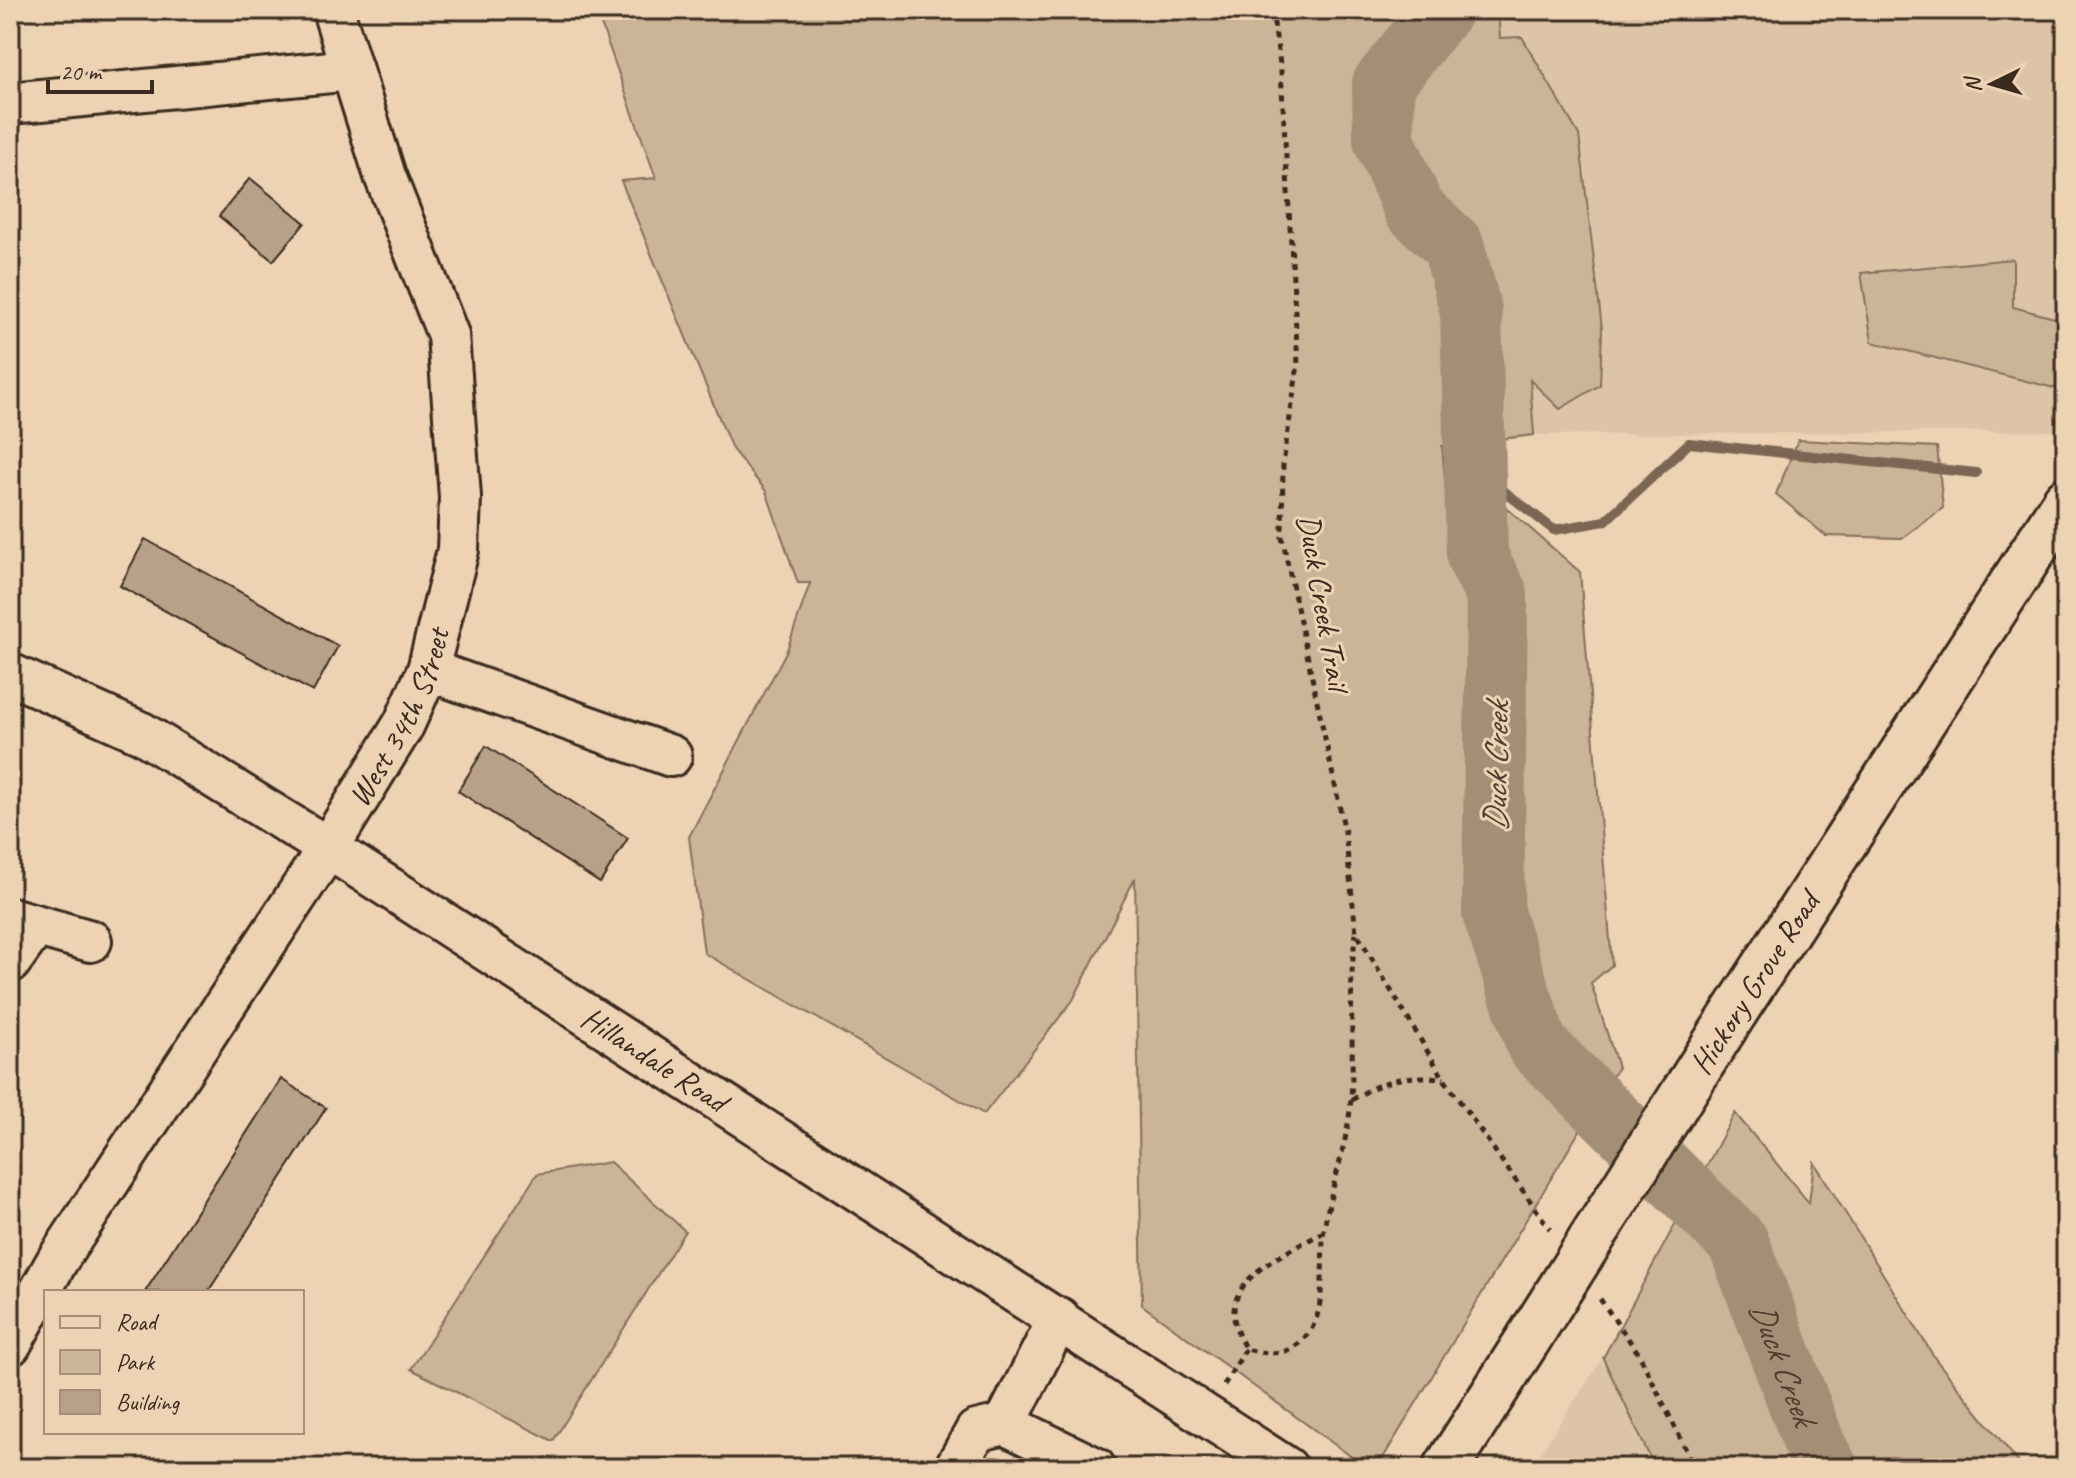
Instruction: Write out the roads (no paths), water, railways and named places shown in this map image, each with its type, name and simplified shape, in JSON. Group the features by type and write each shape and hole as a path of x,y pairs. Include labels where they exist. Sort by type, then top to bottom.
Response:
{"main road":[{"name":"Hickory Grove Road","path":"1446,1468 1720,1035 2066,500"}],"street":[{"name":"West 34th Street","path":"10,1345 57,1261 328,848 404,724 428,670 458,550 460,497 448,335 385,176 333,10"},
{"path":"10,103 352,70"},
{"path":"428,670 671,756"},
{"name":"Hillandale Road","path":"10,674 142,733 328,848 1287,1468"},
{"path":"10,962 23,922 91,941"},
{"path":"1005,1424 1059,1318"},
{"path":"955,1468 976,1431 1005,1424 1095,1468"}],"waterway":[{"name":"Duck Creek","path":"1442,10 1383,84 1384,140 1414,209 1453,245 1471,311 1477,556 1497,595 1493,913 1537,1045 1738,1242 1816,1448 1827,1468"},
{"path":"1473,467 1554,530 1605,521 1689,443 1976,473"}]}
